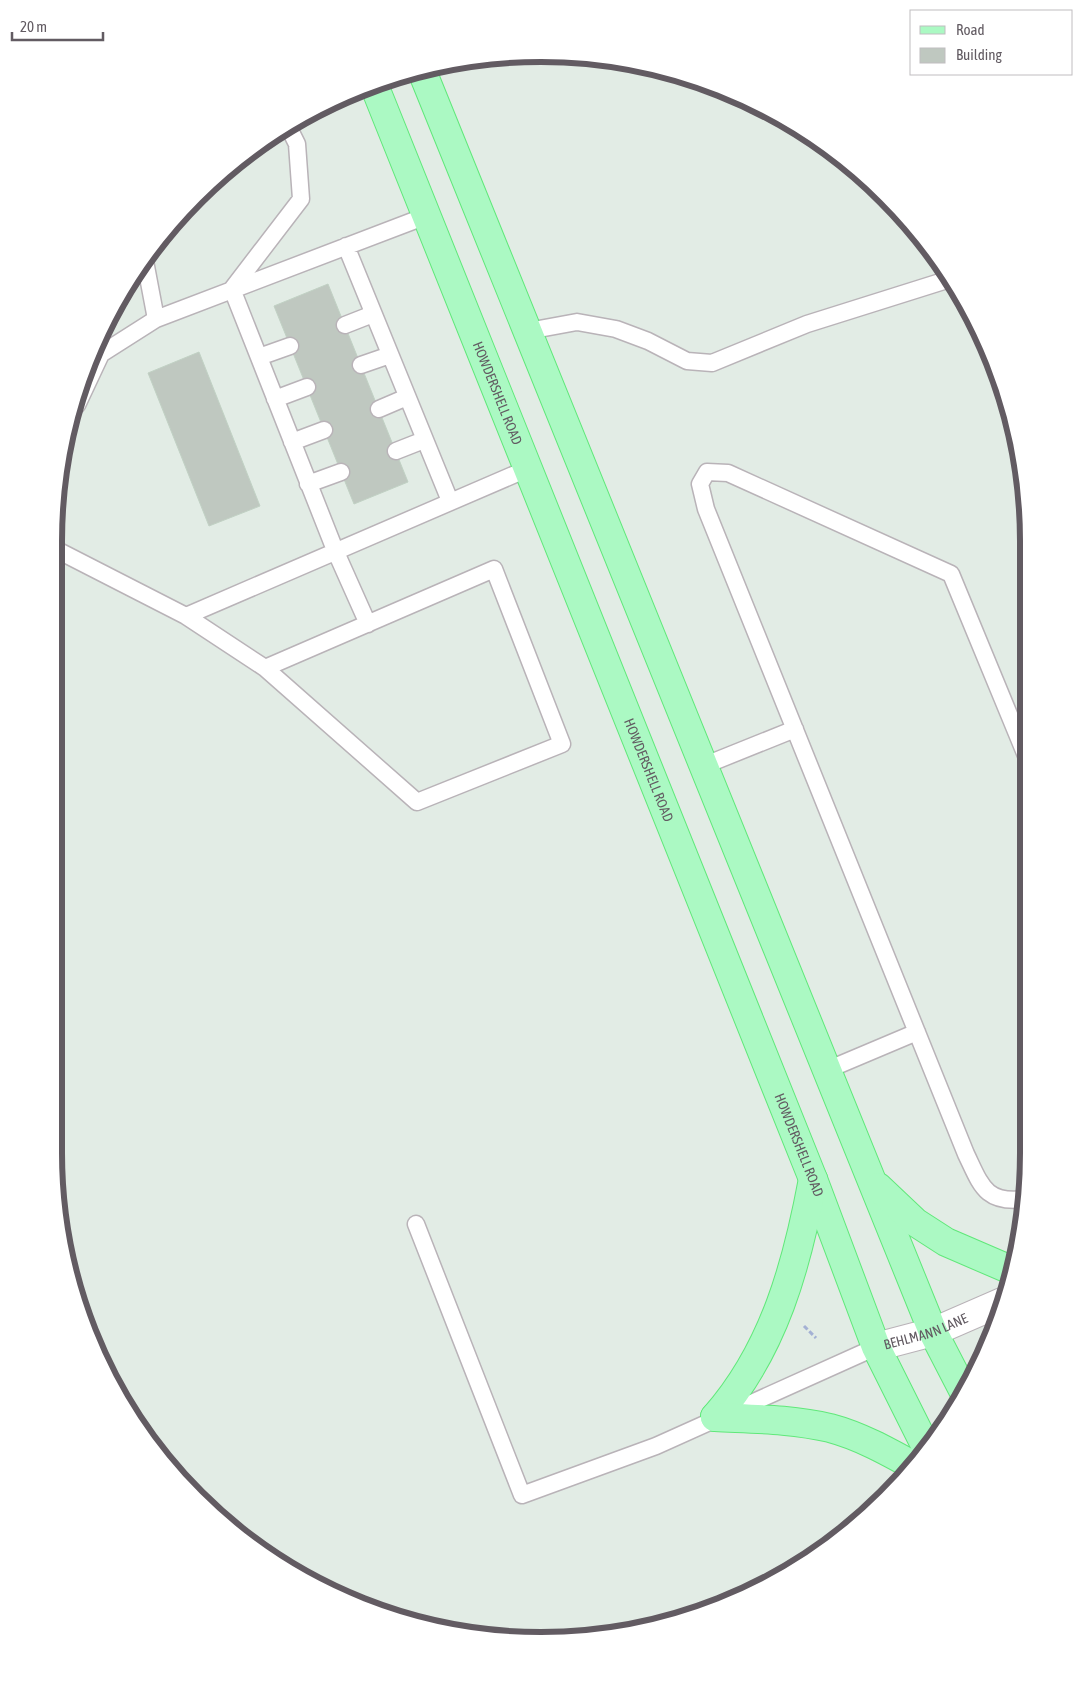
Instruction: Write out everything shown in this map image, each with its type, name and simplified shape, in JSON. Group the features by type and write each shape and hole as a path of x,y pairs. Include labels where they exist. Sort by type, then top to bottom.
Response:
{"main road":[{"path":"425,77 933,1332 960,1385"},
{"name":"HOWDERSHELL ROAD","path":"377,92 813,1179 876,1347 924,1443"},
{"path":"870,1178 915,1222 946,1242 1006,1268"},
{"path":"715,1417 733,1398 778,1312 802,1242 813,1179"},
{"path":"715,1417 783,1420 831,1429 868,1442 907,1463"}],"street":[{"name":"BEHLMANN LANE","path":"876,1347 933,1332 996,1305"}],"lane":[{"path":"232,289 301,199 297,144 292,133"},
{"path":"99,359 101,354 156,319 426,216"},
{"path":"346,246 450,501"},
{"path":"147,270 156,319"},
{"path":"528,331 577,322 616,328 648,341 687,361 712,362 807,324 944,282"},
{"path":"232,289 308,484 368,624"},
{"path":"345,325 373,314"},
{"path":"259,357 290,346"},
{"path":"361,366 390,355"},
{"path":"275,398 307,387"},
{"path":"379,409 408,397"},
{"path":"292,442 324,430"},
{"path":"396,451 424,440"},
{"path":"186,616 335,550 527,469"},
{"path":"308,484 341,472"},
{"path":"1018,1200 1008,1201 984,1190 966,1154 706,509 700,484 707,472 728,473 951,574 1020,742"},
{"path":"62,552 186,616 265,668 417,802 562,744 494,569 265,668"},
{"path":"703,766 795,729"},
{"path":"827,1070 917,1032"},
{"path":"416,1224 522,1494 656,1446 715,1417 876,1347"}],"building":[{"path":"328,284 408,482 354,504 274,306"},
{"path":"199,352 260,506 209,526 148,373"}]}
